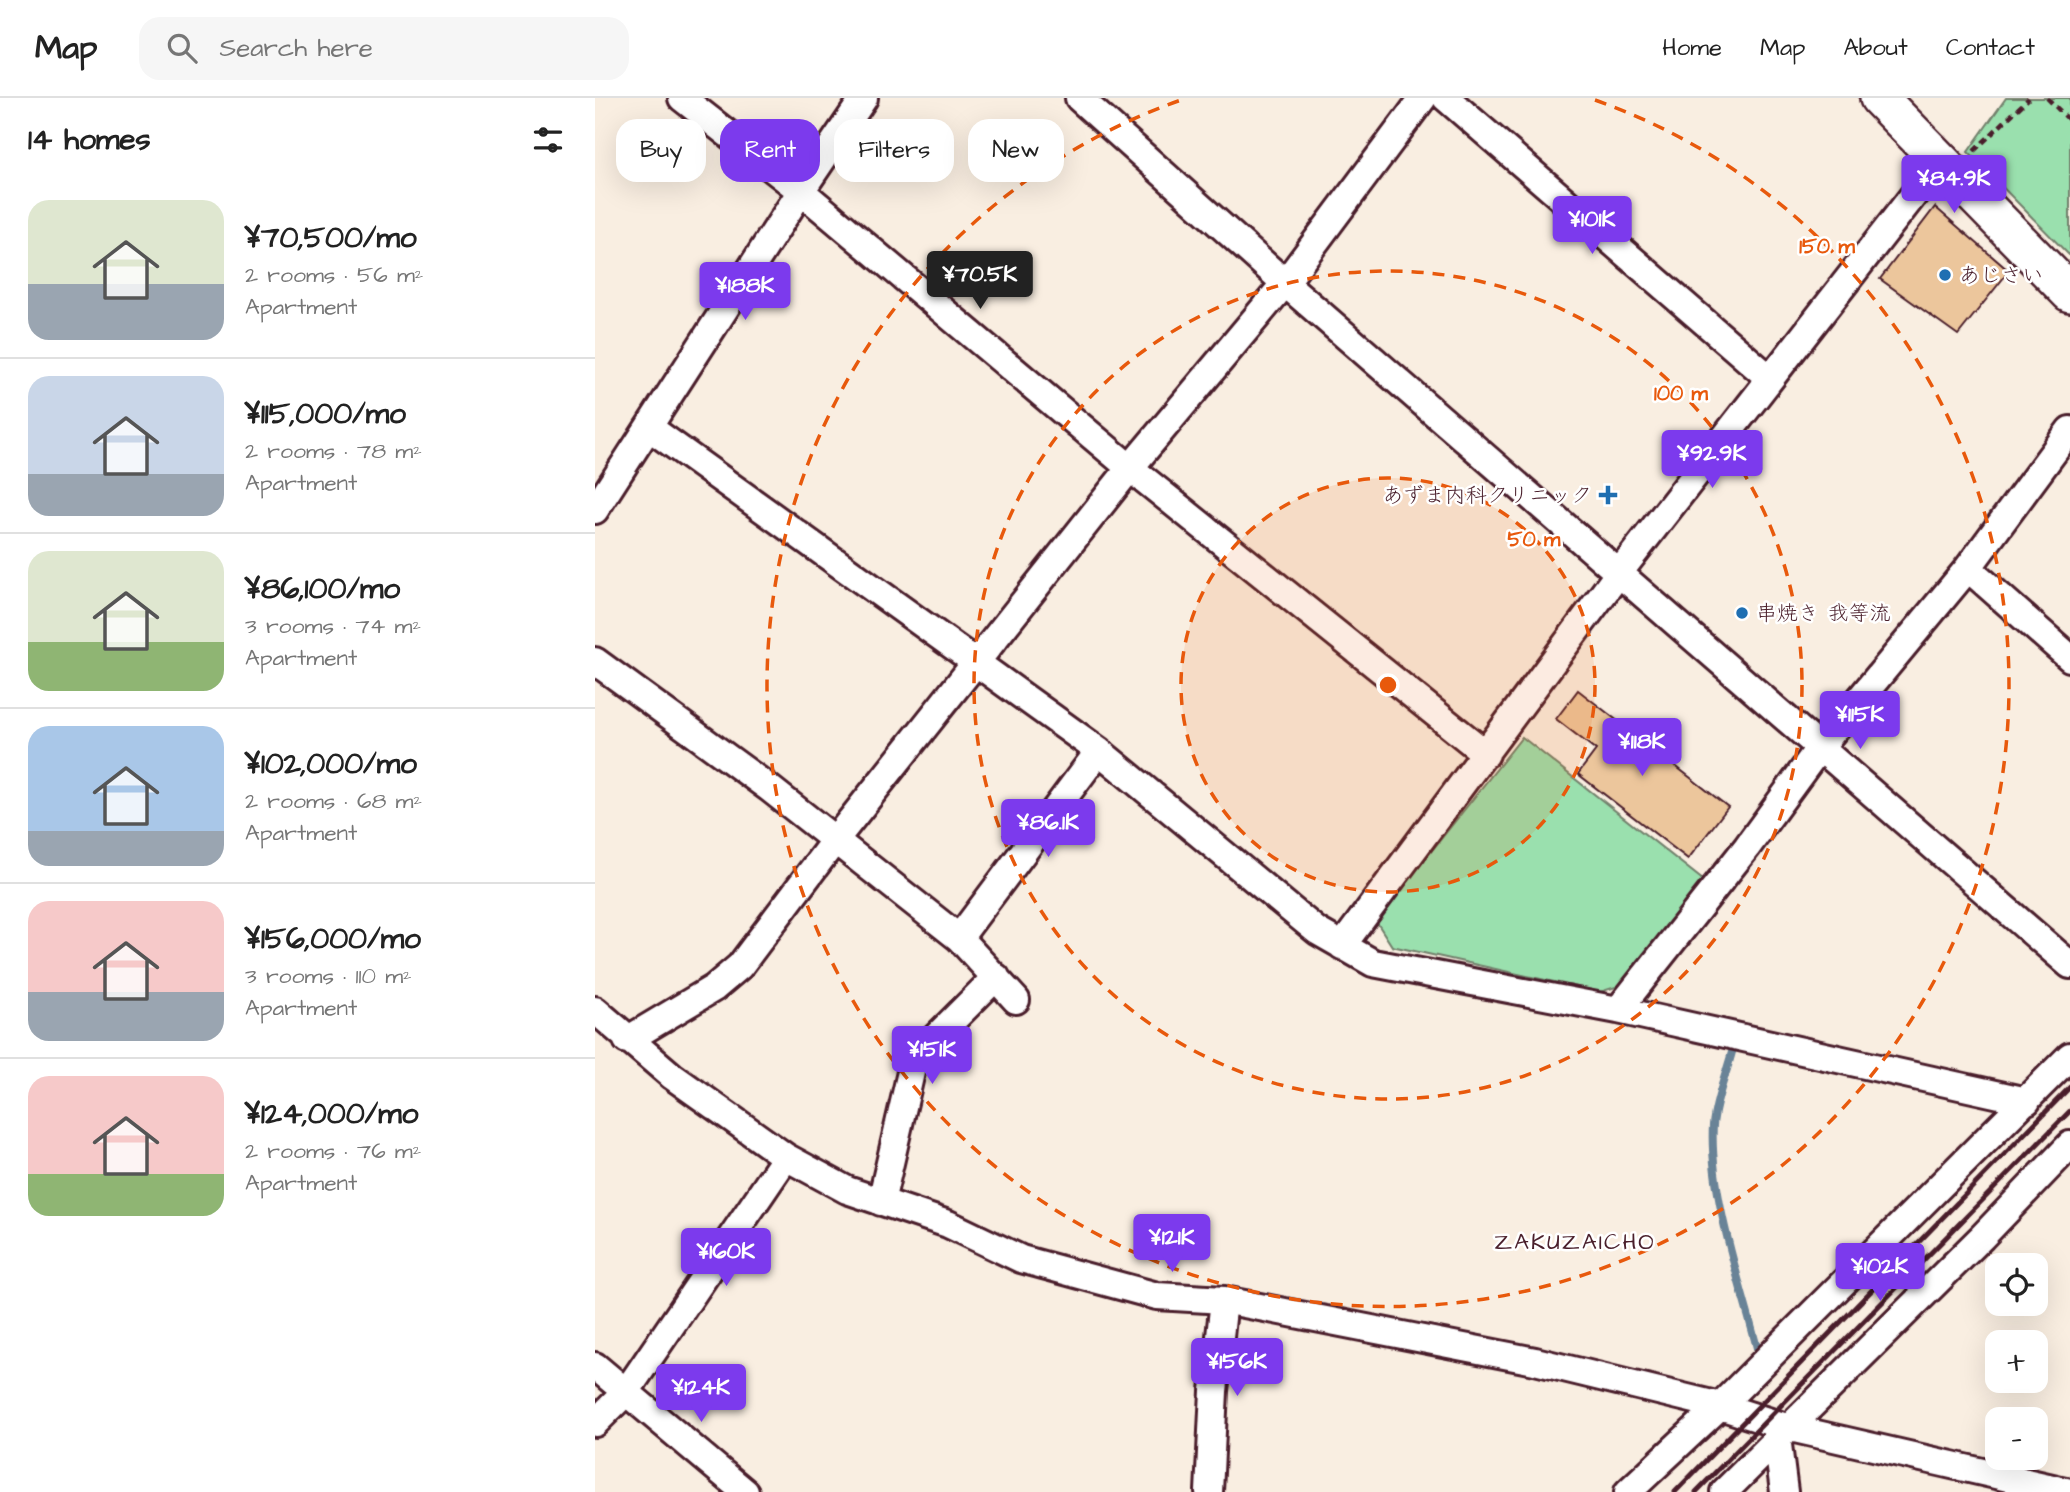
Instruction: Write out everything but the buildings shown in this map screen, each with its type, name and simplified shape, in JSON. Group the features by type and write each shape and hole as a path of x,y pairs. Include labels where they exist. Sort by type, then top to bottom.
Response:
{"street":[{"path":"682,98 801,191 1130,468 1486,754"},
{"path":"595,510 864,98"},
{"path":"1079,98 1285,283 2070,965"},
{"path":"627,1040 714,988 740,967 835,840 1130,468 1285,283 1423,98"},
{"path":"1446,98 1768,377"},
{"path":"1879,98 1954,160 2070,293"},
{"path":"1342,946 1618,573 1768,377 1954,160"},
{"path":"650,428 1099,751 1317,931 1373,963 1618,1010 2027,1101"},
{"path":"1618,1010 1747,847 1820,747 1968,568 2070,430"},
{"path":"1968,568 2070,658"},
{"path":"595,661 835,840 959,938 1016,1000"},
{"path":"959,938 1099,751"},
{"path":"881,1202 914,1059 996,977"},
{"path":"595,1010 627,1040 786,1157 846,1189 948,1224 1021,1259 1157,1296 1224,1300 1535,1361 1720,1406 1781,1432 2066,1489"},
{"path":"1628,1492 1720,1406 2070,1056"},
{"path":"1724,1492 1781,1432 1982,1237 2070,1145"},
{"path":"595,1423 626,1392 786,1157"},
{"path":"1209,1492 1214,1391 1224,1300"},
{"path":"595,1366 745,1492"},
{"path":"1781,1432 1784,1492"}],"path":[{"path":"1954,160 2029,98"},
{"path":"2047,98 2070,121"}],"green space":[{"path":"2006,98 2070,98 2070,256 1968,152"},
{"path":"1522,737 1704,881 1622,985 1600,992 1392,946 1376,921"}],"waterway":[{"path":"1732,1052 1714,1116 1713,1151 1727,1237 1757,1348"}],"railway":[{"path":"1675,1492 2070,1087"},
{"path":"1696,1492 2070,1111"}],"place":[{"name":"あじさい","path":"1945,275"},
{"name":"あずま内科クリニック","path":"1608,495"},
{"name":"串焼き 我等流","path":"1742,613"}],"district":[{"name":"ZAKUZAICHO","path":"1575,1241"}]}
